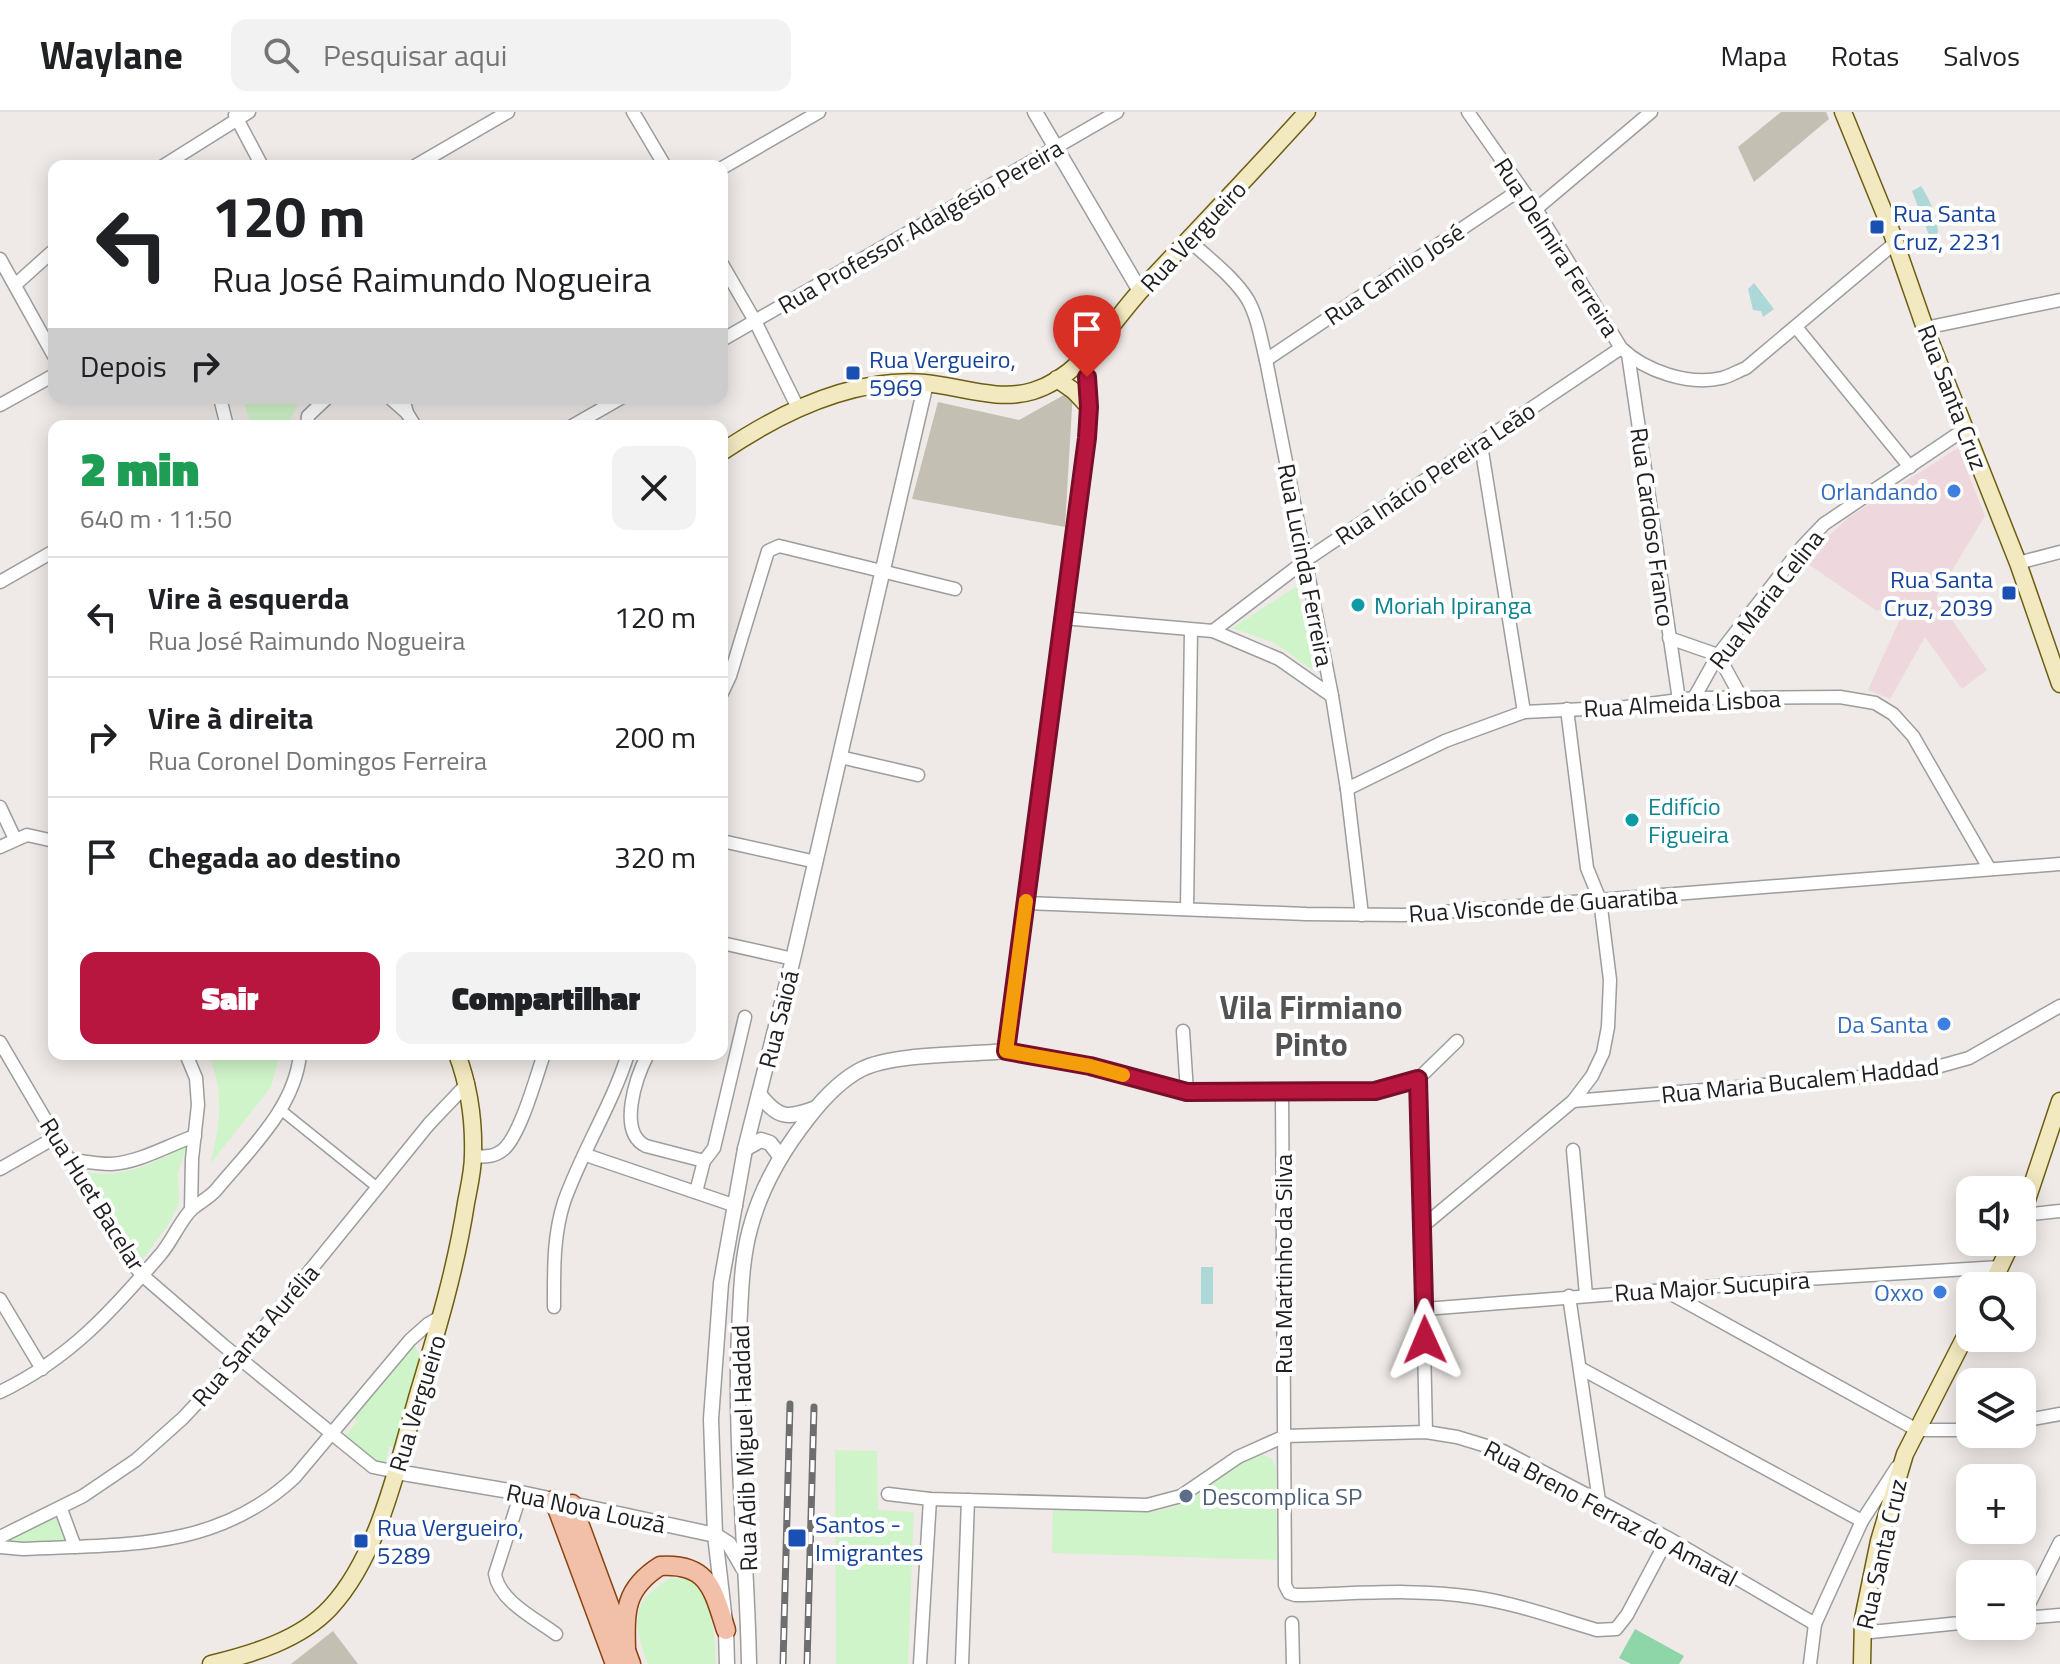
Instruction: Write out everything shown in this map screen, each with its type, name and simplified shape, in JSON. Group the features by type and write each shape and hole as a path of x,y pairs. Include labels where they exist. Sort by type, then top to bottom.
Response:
{"main road":[{"name":"Rua Vergueiro","path":"728,448 798,408 854,389 926,383 1005,395 1035,391 1057,379 1084,358 1140,291 1190,241 1307,112"},
{"name":"Rua Santa Cruz","path":"1843,112 1896,242 1925,328 2018,563 2059,677"},
{"path":"1057,379 1089,407"},
{"name":"Rua Vergueiro","path":"211,1664 259,1650 310,1625 346,1588 363,1559 397,1472 459,1250 473,1156 468,1083 459,1060"},
{"path":"2035,1176 2060,1101"},
{"path":"1998,1272 2005,1256"},
{"name":"Rua Santa Cruz","path":"1862,1659 1861,1633 1879,1541 1905,1454 1957,1352"},
{"path":"563,1502 624,1660"},
{"path":"624,1660 625,1614 635,1586 660,1566 689,1567 704,1576 712,1589 726,1630"}],"street":[{"path":"425,160 508,112"},
{"path":"633,112 661,160"},
{"path":"728,165 819,112"},
{"path":"1035,112 1140,291"},
{"name":"Rua Professor Adalgésio Pereira","path":"728,337 1117,112"},
{"name":"Rua Delmira Ferreira","path":"1468,112 1536,209 1625,351 1667,375 1697,380 1722,378 1746,368 1896,242"},
{"path":"1536,209 1651,112"},
{"path":"172,160 240,114 259,160"},
{"name":"Rua Camilo José","path":"1266,360 1521,189"},
{"name":"Rua Lucinda Ferreira","path":"1190,241 1247,298 1255,316 1332,696 1362,915"},
{"path":"15,285 48,255"},
{"path":"0,259 48,345"},
{"path":"728,274 798,408"},
{"path":"1925,328 2060,300"},
{"path":"1796,327 1910,467"},
{"name":"Rua Inácio Pereira Leão","path":"1213,631 1306,560 1625,351"},
{"name":"Rua Cardoso Franco","path":"1625,351 1679,700"},
{"path":"1084,358 1089,407 1006,1051 1090,1066 1187,1092 1375,1091 1418,1079 1457,1041"},
{"path":"0,405 48,378"},
{"name":"Rua Saioá","path":"727,1664 715,1535 711,1419 721,1283 745,1149 816,862 926,383"},
{"path":"308,420 321,404"},
{"path":"397,404 407,413"},
{"path":"405,404 411,420"},
{"path":"582,420 610,404"},
{"name":"Rua Maria Celina","path":"1694,698 1718,655 1802,547 1824,524 1965,429"},
{"path":"1481,445 1524,712"},
{"path":"728,680 768,551 779,546 955,589"},
{"path":"2018,563 2060,552"},
{"path":"0,582 48,554"},
{"path":"1063,618 1213,631 1279,659 1332,696"},
{"path":"1187,909 1191,630"},
{"path":"1669,638 1718,655 1741,697"},
{"name":"Rua Almeida Lisboa","path":"1347,789 1445,741 1524,712 1626,707 1694,698 1840,697 1875,703 1893,714 1913,736 1989,868"},
{"path":"1423,1226 1573,1101 1592,1076 1603,1053 1608,1027 1610,980 1600,900 1587,868 1567,709"},
{"path":"840,757 918,775"},
{"path":"0,807 15,839"},
{"path":"0,847 27,835 48,840"},
{"path":"728,842 816,862"},
{"name":"Rua Visconde de Guaratiba","path":"1026,903 1404,915 2060,864"},
{"path":"728,944 793,959"},
{"name":"Rua Maria Bucalem Haddad","path":"1573,1101 1919,1072 1969,1058 2060,1006"},
{"path":"696,1192 704,1161 714,1148 745,1017"},
{"path":"1183,1031 1187,1092"},
{"name":"Rua Huet Bacelar","path":"0,1042 123,1252 142,1275 373,1467 397,1472"},
{"name":"Rua Adib Miguel Haddad","path":"749,1664 737,1373 742,1268 760,1197 780,1156 816,1108 851,1075 875,1063 1006,1051"},
{"path":"188,1060 196,1078 191,1210"},
{"path":"0,1392 64,1355 99,1324 178,1232 191,1210 216,1190 281,1110 298,1076 299,1060"},
{"path":"473,1156 493,1155 509,1143 542,1060"},
{"path":"554,1307 553,1265 564,1204 626,1060"},
{"path":"646,1060 638,1078 630,1124 632,1135 646,1146 704,1161"},
{"path":"1418,1079 1426,1432"},
{"name":"Rua Santa Aurélia","path":"0,1537 61,1509 136,1460 183,1418 239,1358 429,1124 468,1083"},
{"name":"Rua Martinho da Silva","path":"1282,1092 1285,1585 1289,1593 1471,1596 1597,1630 1616,1629 1627,1615 1668,1538"},
{"path":"759,1094 776,1114 789,1116 816,1108"},
{"path":"281,1110 378,1188"},
{"path":"67,1159 109,1164 123,1162 139,1159 195,1136"},
{"path":"0,1169 56,1137"},
{"path":"745,1149 757,1141 766,1141 780,1156"},
{"path":"1573,1150 1586,1295"},
{"path":"586,1155 736,1206"},
{"path":"2036,1214 2060,1211"},
{"name":"Rua Major Sucupira","path":"1425,1309 1569,1296 2000,1267"},
{"path":"1664,1290 1917,1430 1956,1430"},
{"path":"1569,1296 1599,1501"},
{"path":"0,1299 42,1369"},
{"path":"0,1547 23,1549 160,1542 198,1534 225,1524 276,1495 295,1477 410,1340 442,1316"},
{"path":"1580,1368 1862,1521"},
{"path":"2036,1418 2060,1414"},
{"name":"Rua Breno Ferraz do Amaral","path":"888,1494 930,1499 1147,1505 1181,1496 1238,1457 1285,1436 1426,1432 1469,1439 1503,1451 1668,1538 1815,1624"},
{"name":"Rua Santa Cruz","path":"1810,1664 1815,1624 1862,1521 1905,1454"},
{"name":"Rua Nova Louzã","path":"397,1472 521,1493 715,1535"},
{"path":"521,1493 495,1574 496,1582 504,1594 556,1634"},
{"path":"920,1664 930,1499"},
{"path":"962,1664 968,1500"},
{"path":"61,1509 75,1547"},
{"path":"715,1535 733,1548 748,1583"},
{"path":"2036,1590 2060,1542"},
{"path":"2036,1617 2060,1615"},
{"path":"1292,1623 1293,1664"},
{"path":"1861,1633 1956,1623"}],"shaded area":[{"path":"1781,112 1826,112 1829,119 1754,182 1738,147"},
{"path":"1073,390 1065,527 912,499 938,402 1019,420"},
{"path":"1958,448 1985,516 1936,597 1987,670 1962,689 1925,637 1890,699 1868,690 1905,608 1892,605 1877,611 1805,562 1849,517"},
{"path":"333,1631 358,1664 291,1664"}],"green space":[{"path":"245,404 298,404 290,420 249,420"},
{"path":"1297,586 1315,672 1275,643 1232,628"},
{"path":"211,1060 278,1060 271,1087 210,1164 219,1109"},
{"path":"187,1146 178,1173 179,1204 143,1259 123,1236 81,1171 110,1173 136,1169"},
{"path":"414,1344 423,1362 399,1447 389,1447 384,1470 344,1437 357,1422 352,1416"},
{"path":"835,1450 877,1451 878,1510 914,1512 908,1664 836,1664"},
{"path":"1261,1454 1271,1458 1276,1467 1277,1560 1052,1553 1053,1508 1148,1512 1172,1508 1195,1496 1238,1465"},
{"path":"58,1516 67,1540 14,1545 0,1541 15,1532"},
{"path":"671,1578 691,1580 703,1594 711,1618 716,1664 648,1664 639,1637 638,1615 648,1596"},
{"path":"1635,1629 1684,1656 1679,1664 1631,1664 1619,1658"}],"water":[{"path":"1921,186 1932,208 1938,233 1929,235 1912,191"},
{"path":"1754,283 1774,309 1763,317 1761,311 1753,310 1748,289"},
{"path":"1201,1267 1213,1267 1213,1304 1201,1304"}],"railway":[{"path":"783,1664 790,1404"},
{"path":"807,1664 814,1407"}],"slow traffic":[{"path":"1026,901 1006,1051 1123,1075"}],"place":[{"name":"Rua Santa Cruz, 2231","path":"1877,227"},
{"name":"Rua Vergueiro, 5969","path":"853,373"},
{"name":"Orlandando","path":"1954,491"},
{"name":"Rua Santa Cruz, 2039","path":"2009,593"},
{"name":"Moriah Ipiranga","path":"1358,605"},
{"name":"Edifício Figueira","path":"1632,820"},
{"name":"Da Santa","path":"1944,1024"},
{"name":"Oxxo","path":"1940,1292"},
{"name":"Descomplica SP","path":"1186,1496"},
{"name":"Santos - Imigrantes","path":"797,1538"},
{"name":"Rua Vergueiro, 5289","path":"361,1541"}],"district":[{"name":"Vila Firmiano Pinto","path":"1311,1026"}],"route":[{"path":"1087,377 1087,438 1006,1051 1090,1066 1187,1092 1375,1091 1418,1079 1425,1340"}]}
